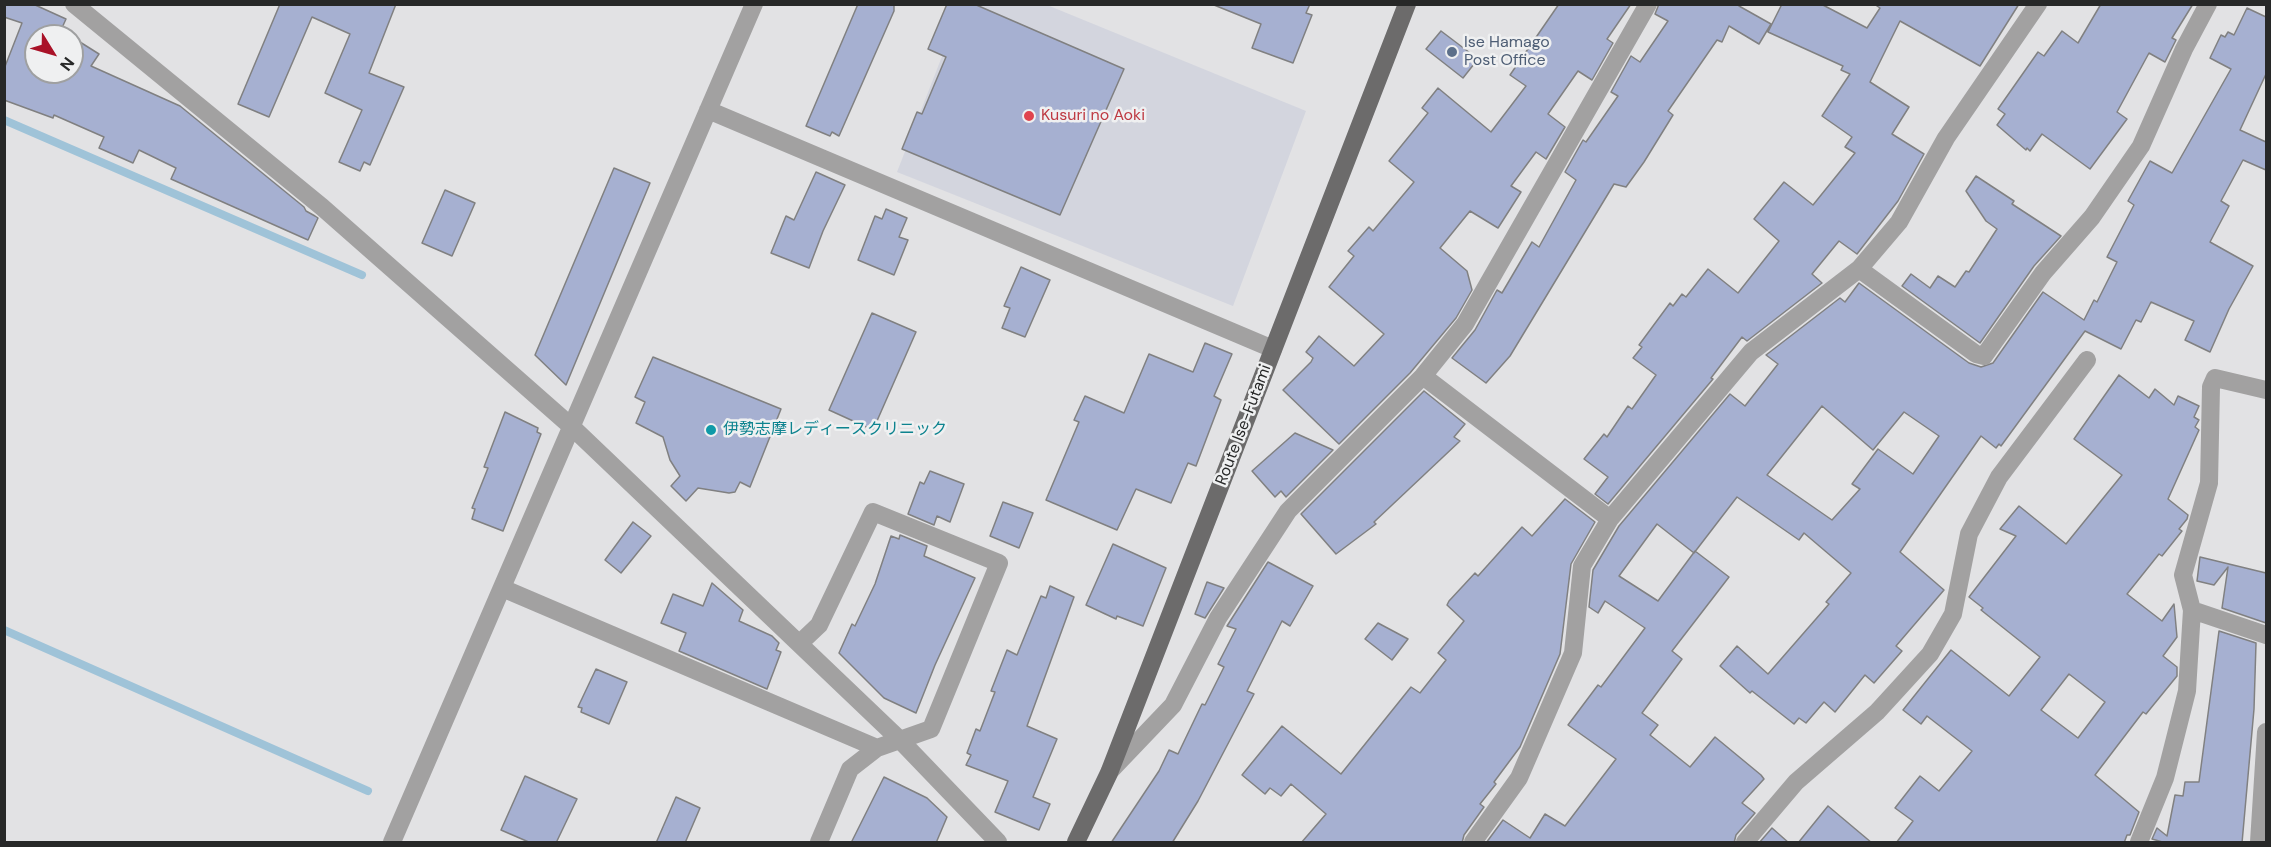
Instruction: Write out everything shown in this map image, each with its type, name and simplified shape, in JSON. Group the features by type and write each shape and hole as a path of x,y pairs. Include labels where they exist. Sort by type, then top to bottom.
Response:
{"main road":[{"name":"Route Ise-Futami","path":"1076,843 1109,773 1407,4"}],"street":[{"path":"74,4 322,207 573,428 801,643 900,740 998,843"},
{"path":"392,843 754,4"},
{"path":"1109,773 1173,705 1218,618 1288,511 1423,376 1465,324 1648,4"},
{"path":"1473,843 1520,778 1573,653 1582,566 1610,519 1751,352 1859,269 1899,222 1946,138 2038,4"},
{"path":"1859,269 1976,354 1984,356 2043,273 2092,217 2141,146 2184,49 2208,4"},
{"path":"708,110 1273,349"},
{"path":"1745,843 1796,782 1877,712 1930,654 1953,614 1969,534 1999,477 2087,360"},
{"path":"1423,376 1610,519"},
{"path":"2139,843 2165,778 2187,691 2192,610 2183,575 2209,483 2211,387 2215,378 2266,390"},
{"path":"801,643 819,625 873,512 999,563 931,729 878,748 850,769 819,843"},
{"path":"502,588 878,748"},
{"path":"2192,610 2266,635"},
{"path":"2259,843 2266,732"}],"shaded area":[{"path":"962,5 1047,5 1306,111 1233,306 897,172"}],"building":[{"path":"4,4 33,4 66,19 64,24 24,24 24,84 84,84 84,45 99,54 91,66 180,106 306,211 318,218 308,240 171,179 176,168 139,150 133,163 99,148 104,137 54,115 53,118 4,100 4,69 22,23 4,17"},
{"path":"280,4 396,4 369,73 404,87 370,165 364,162 360,171 339,162 362,110 325,93 350,34 312,17 269,117 238,104"},
{"path":"858,4 894,4 894,11 839,136 832,132 830,136 806,126"},
{"name":"Kusuri no Aoki","path":"947,4 974,4 1124,69 1060,215 902,149 917,112 922,114 946,57 928,49"},
{"path":"1310,4 1306,13 1312,15 1293,63 1252,48 1261,24 1214,5"},
{"path":"1559,4 1631,4 1607,39 1613,43 1592,80 1578,71 1548,114 1565,127 1546,159 1536,152 1511,186 1521,192 1498,228 1470,211 1440,248 1467,271 1472,290 1456,318 1410,373 1339,444 1283,390 1311,362 1313,358 1306,352 1319,336 1354,366 1384,334 1329,287 1354,256 1348,251 1369,227 1373,231 1414,182 1389,161 1428,113 1422,108 1438,88 1491,132 1526,86 1510,75"},
{"path":"1659,4 1740,4 1739,6 1771,24 1759,44 1729,26 1722,42 1717,40 1668,111 1673,115 1644,162 1626,187 1614,184 1510,356 1486,383 1452,358 1475,330 1497,290 1502,293 1532,242 1539,247 1576,180 1565,172 1583,140 1586,142 1618,96 1611,92 1631,56 1640,62 1668,21 1655,14"},
{"path":"1782,4 1821,4 1867,28 1880,8 1874,4 2019,4 1980,66 1900,21 1870,82 1909,107 1892,134 1924,154 1898,201 1857,254 1839,241 1812,274 1822,283 1747,341 1742,337 1711,378 1713,379 1608,504 1595,494 1608,477 1584,459 1604,434 1607,437 1628,406 1632,409 1656,375 1633,358 1642,347 1639,345 1670,303 1673,306 1682,294 1686,297 1708,269 1738,293 1779,241 1754,219 1784,182 1813,205 1855,153 1845,147 1852,137 1822,116 1850,74 1841,70 1843,66 1768,32"},
{"path":"2101,4 2193,4 2172,38 2176,40 2165,62 2149,53 2117,112 2127,119 2090,169 2042,134 2030,151 2027,148 2026,150 1997,125 2005,114 1998,109 2038,52 2044,56 2062,31 2078,43"},
{"path":"2247,8 2266,17 2266,74 2240,130 2266,142 2266,170 2243,160 2221,201 2229,206 2210,242 2253,266 2229,309 2210,352 2185,340 2194,321 2151,302 2141,322 2136,320 2121,349 2085,331 2001,446 1999,444 1996,448 1981,436 1900,552 1944,590 1896,646 1902,651 1874,683 1865,675 1835,712 1824,702 1806,723 1799,718 1794,724 1752,691 1750,693 1720,666 1737,646 1768,674 1829,604 1826,602 1851,573 1804,533 1799,540 1737,497 1695,551 1729,577 1672,651 1682,659 1642,713 1658,725 1650,735 1690,767 1715,737 1764,779 1742,803 1755,813 1736,835 1734,843 1486,843 1503,820 1530,838 1545,814 1565,826 1616,759 1568,725 1598,685 1601,687 1645,628 1605,601 1598,613 1589,607 1593,570 1619,526 1730,394 1745,406 1778,364 1766,355 1840,298 1845,302 1859,283 1969,363 1981,367 1993,363 2043,292 2084,320 2094,300 2097,302 2117,262 2107,257 2134,205 2128,201 2150,161 2172,173 2231,69 2210,58 2221,35 2225,37 2228,32 2234,35","holes":["1822,406 1873,450 1904,412 1939,436 1913,474 1878,449 1852,484 1860,489 1832,520 1767,475","1657,524 1694,553 1658,601 1619,576"]},
{"path":"1441,31 1478,59 1463,78 1426,49"},
{"path":"614,168 650,183 566,385 535,355"},
{"path":"816,172 845,185 823,231 809,268 771,253 786,216 794,220"},
{"path":"1976,176 2014,201 2012,204 2061,236 2034,266 1980,343 1902,286 1911,274 1930,288 1938,276 1955,287 1966,271 1969,272 1997,229 1986,221 1966,191"},
{"path":"445,190 475,203 452,256 422,243"},
{"path":"886,209 907,218 899,237 908,240 894,275 858,260 875,216 882,219"},
{"path":"1021,267 1050,280 1025,337 1002,328 1010,308 1004,306"},
{"path":"872,313 916,332 873,430 829,410"},
{"path":"1205,343 1232,354 1214,396 1221,400 1196,466 1188,463 1171,503 1136,489 1117,530 1046,500 1079,422 1074,420 1085,396 1124,413 1149,354 1193,372"},
{"name":"伊勢志摩レディースクリニック","path":"653,357 781,409 750,487 740,482 735,492 729,493 698,488 686,501 671,486 680,476 670,460 663,437 636,423 645,402 635,397"},
{"path":"2119,375 2149,398 2155,389 2174,405 2178,396 2199,406 2194,417 2199,420 2195,427 2199,430 2168,499 2188,515 2187,519 2179,529 2182,531 2162,556 2159,554 2127,594 2162,621 2174,604 2177,637 2163,656 2177,667 2177,676 2146,714 2143,712 2095,775 2139,812 2130,835 2127,835 2124,843 1896,843 1913,821 1895,808 1920,776 1939,791 1972,751 1927,716 1921,724 1903,710 1951,650 2009,696 2040,657 1981,610 1983,608 1969,597 2016,536 2000,529 2019,506 2066,544 2122,475 2074,439","holes":["2069,674 2105,702 2078,738 2041,710"]},
{"path":"1424,391 1465,424 1454,437 1460,441 1374,522 1376,524 1336,554 1301,514"},
{"path":"505,412 538,428 537,432 541,434 503,531 472,519 475,509 472,508 488,468 484,467"},
{"path":"1295,433 1333,450 1286,497 1281,491 1275,497 1252,471"},
{"path":"930,471 964,484 950,522 937,516 934,525 908,514 920,482 924,484"},
{"path":"1565,499 1595,522 1571,564 1560,654 1520,747 1480,804 1484,807 1464,835 1462,843 1301,843 1326,814 1291,784 1281,796 1270,788 1265,794 1242,775 1282,726 1341,774 1411,687 1420,693 1446,660 1438,653 1464,621 1447,605 1449,601 1475,573 1478,576 1522,527 1532,536"},
{"path":"1003,502 1033,513 1019,548 990,536"},
{"path":"633,522 651,536 621,573 605,560"},
{"path":"900,535 927,546 924,556 975,578 935,665 916,713 884,698 839,653 852,624 855,626 875,584 891,536 899,539"},
{"path":"1113,544 1166,568 1143,626 1117,616 1116,619 1086,605"},
{"path":"2200,557 2266,573 2266,623 2222,608 2228,567 2214,585 2197,581"},
{"path":"1268,562 1313,586 1290,626 1282,621 1247,691 1254,694 1198,801 1172,843 1111,843 1159,771 1169,750 1178,754 1202,704 1205,705 1224,667 1218,664 1236,629 1227,626"},
{"path":"1207,582 1224,588 1205,618 1195,614"},
{"path":"712,583 743,610 739,621 772,636 779,643 776,650 781,652 767,689 679,651 686,633 661,623 673,594 703,606"},
{"path":"1050,586 1074,597 1027,726 1057,739 1033,797 1050,804 1039,830 995,812 1008,781 966,765 971,755 967,753 976,729 980,731 995,692 991,691 1007,650 1017,655 1041,596 1046,598"},
{"path":"1378,623 1408,639 1392,660 1365,639"},
{"path":"2219,631 2256,643 2254,709 2242,843 2166,843 2152,839 2157,828 2167,836 2175,795 2183,796 2185,782 2199,782"},
{"path":"596,669 627,682 609,724 581,712 582,708 578,707"},
{"path":"525,776 577,799 556,843 531,843 501,830"},
{"path":"884,777 927,798 947,817 936,843 851,843"},
{"path":"676,797 700,808 685,843 656,843"},
{"path":"1828,806 1872,843 1798,843"},
{"path":"1772,828 1789,843 1759,843"}],"waterway":[{"path":"4,120 362,275"},
{"path":"4,630 368,791"}],"place":[{"name":"Ise Hamago Post Office","path":"1452,52"},
{"name":"Kusuri no Aoki","path":"1029,116"},
{"name":"伊勢志摩レディースクリニック","path":"711,430"}]}
